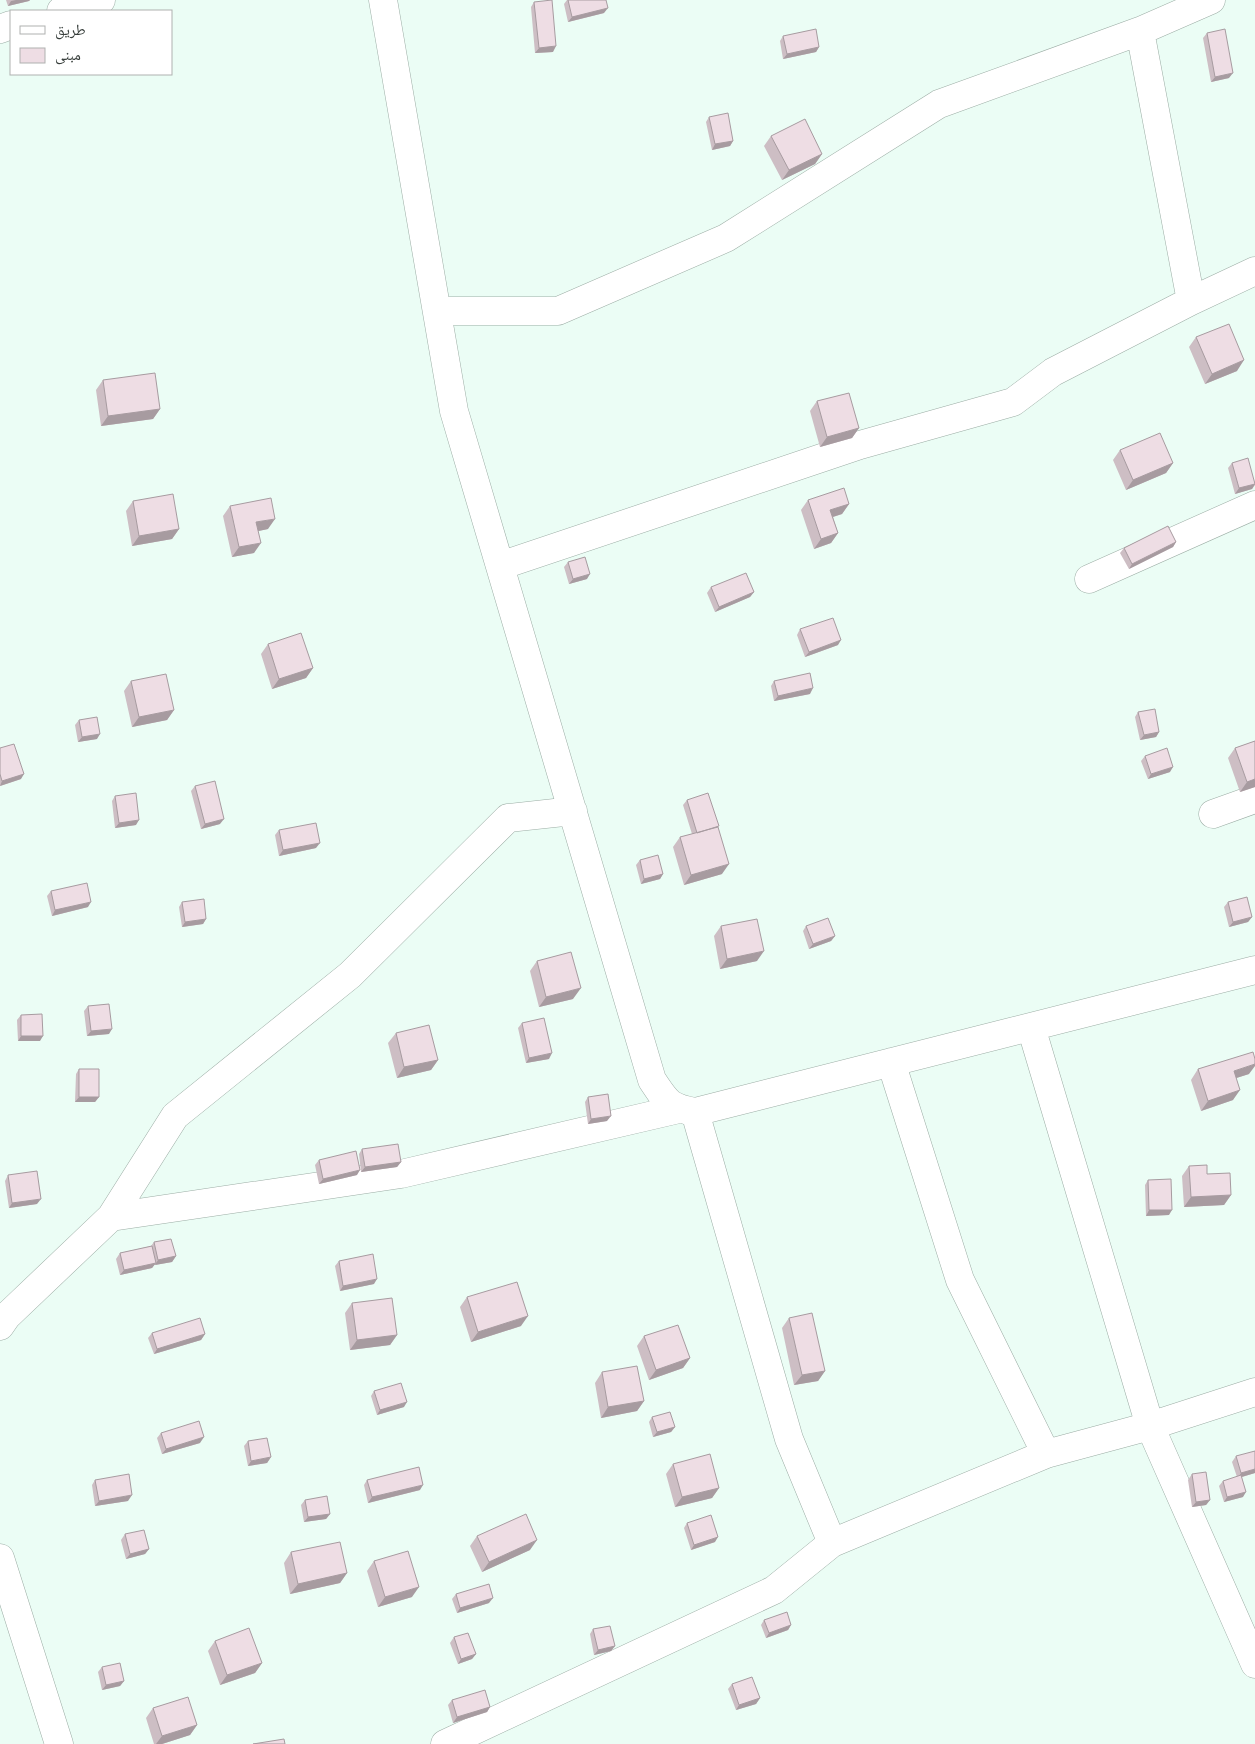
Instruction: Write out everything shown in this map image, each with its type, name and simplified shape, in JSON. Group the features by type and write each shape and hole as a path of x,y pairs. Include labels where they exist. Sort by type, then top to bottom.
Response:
{"street":[{"path":"65,10 102,0"},
{"path":"383,0 454,411 652,1080 667,1102 687,1110"},
{"path":"437,311 558,311 726,238 939,104 1140,31 1211,0"},
{"path":"1140,31 1191,301"},
{"path":"500,566 860,445 1013,402 1053,372 1191,301 1255,271"},
{"path":"1089,579 1255,505"},
{"path":"1213,814 1255,799"},
{"path":"0,1326 7,1316 112,1217 175,1116 350,975 508,818 572,811"},
{"path":"112,1217 401,1174 891,1062 1255,970"},
{"path":"1031,1027 1150,1426 1247,1627 1255,1664"},
{"path":"891,1062 960,1280 1046,1454"},
{"path":"687,1110 789,1439 832,1542"},
{"path":"452,1743 774,1590 832,1542 1046,1454 1150,1426 1255,1392"},
{"path":"0,1558 60,1744"}],"building":[{"path":"552,0 556,46 539,48 534,2"},
{"path":"568,0 606,0 608,8 572,17"},
{"path":"816,29 819,47 787,54 783,36"},
{"path":"1225,29 1233,73 1215,77 1207,33"},
{"path":"728,113 733,141 715,144 709,117"},
{"path":"805,119 822,154 789,170 771,136"},
{"path":"1229,324 1244,360 1212,374 1196,337"},
{"path":"155,373 160,409 108,416 103,380"},
{"path":"849,393 859,428 827,437 817,401"},
{"path":"1160,433 1173,463 1133,480 1120,450"},
{"path":"1248,458 1255,484 1239,488 1232,463"},
{"path":"844,488 849,504 830,510 838,533 821,539 808,500"},
{"path":"173,494 179,529 139,536 133,501"},
{"path":"271,498 275,519 256,522 261,543 239,547 230,506"},
{"path":"1168,526 1176,542 1132,564 1124,548"},
{"path":"585,557 590,574 573,579 568,562"},
{"path":"746,573 754,592 719,607 711,587"},
{"path":"833,618 841,640 809,652 800,629"},
{"path":"301,633 313,668 279,679 268,644"},
{"path":"810,673 813,688 778,696 774,681"},
{"path":"166,674 174,710 139,717 131,681"},
{"path":"1155,709 1159,732 1144,735 1138,712"},
{"path":"97,717 100,734 82,737 79,720"},
{"path":"1255,741 1255,779 1247,782 1235,748"},
{"path":"14,744 24,774 2,781 0,774 0,748"},
{"path":"1167,748 1173,767 1151,774 1145,756"},
{"path":"215,781 224,819 205,824 195,786"},
{"path":"136,793 139,820 119,823 115,796"},
{"path":"708,793 719,826 697,833 687,800"},
{"path":"316,823 320,843 283,850 279,830"},
{"path":"718,827 729,864 691,875 680,837"},
{"path":"658,855 663,874 644,879 640,860"},
{"path":"87,883 91,902 55,910 51,891"},
{"path":"1247,897 1252,917 1233,922 1228,902"},
{"path":"204,899 206,919 185,922 182,902"},
{"path":"828,918 835,936 813,944 806,926"},
{"path":"757,919 764,951 727,959 721,926"},
{"path":"571,952 581,988 546,997 537,961"},
{"path":"109,1004 112,1029 91,1031 88,1006"},
{"path":"42,1014 43,1036 21,1036 21,1015"},
{"path":"544,1018 552,1053 529,1058 522,1023"},
{"path":"429,1025 438,1060 404,1067 396,1033"},
{"path":"1253,1052 1255,1064 1234,1071 1240,1090 1208,1101 1198,1069"},
{"path":"79,1069 99,1069 99,1097 79,1097"},
{"path":"608,1094 611,1116 591,1119 588,1097"},
{"path":"398,1144 401,1162 365,1167 362,1149"},
{"path":"356,1151 360,1170 323,1179 319,1160"},
{"path":"1207,1165 1207,1174 1230,1173 1231,1195 1191,1197 1189,1166"},
{"path":"37,1171 41,1199 12,1203 8,1175"},
{"path":"1171,1179 1172,1210 1149,1210 1148,1180"},
{"path":"171,1239 176,1256 158,1260 154,1242"},
{"path":"152,1246 156,1263 124,1270 120,1253"},
{"path":"373,1254 377,1279 343,1286 339,1261"},
{"path":"517,1282 528,1316 478,1332 467,1297"},
{"path":"392,1298 397,1335 357,1340 352,1303"},
{"path":"812,1313 825,1371 802,1375 789,1318"},
{"path":"200,1318 205,1334 157,1349 152,1333"},
{"path":"678,1325 690,1358 656,1370 644,1336"},
{"path":"637,1366 644,1401 608,1407 602,1372"},
{"path":"401,1383 407,1402 380,1410 374,1391"},
{"path":"670,1412 675,1427 657,1432 652,1417"},
{"path":"199,1421 204,1437 166,1449 161,1433"},
{"path":"267,1438 271,1457 251,1461 248,1441"},
{"path":"1255,1451 1255,1469 1241,1473 1236,1456"},
{"path":"710,1454 719,1488 682,1497 673,1464"},
{"path":"419,1467 423,1485 372,1497 367,1480"},
{"path":"1206,1472 1210,1500 1196,1502 1192,1474"},
{"path":"129,1474 132,1495 99,1501 95,1480"},
{"path":"1241,1475 1246,1492 1227,1497 1223,1481"},
{"path":"327,1496 330,1514 308,1517 305,1500"},
{"path":"526,1514 537,1540 489,1562 477,1536"},
{"path":"711,1515 718,1537 694,1545 687,1523"},
{"path":"144,1530 149,1549 130,1554 125,1534"},
{"path":"340,1542 347,1573 298,1584 291,1552"},
{"path":"408,1551 419,1587 385,1597 374,1561"},
{"path":"489,1584 493,1598 460,1608 456,1594"},
{"path":"787,1612 791,1625 769,1633 764,1620"},
{"path":"610,1626 615,1646 598,1650 593,1629"},
{"path":"249,1628 262,1663 227,1675 215,1641"},
{"path":"468,1633 476,1654 461,1659 454,1637"},
{"path":"120,1663 124,1681 106,1685 102,1667"},
{"path":"752,1677 760,1698 739,1705 732,1684"},
{"path":"485,1690 490,1707 457,1717 452,1700"},
{"path":"188,1697 197,1725 162,1736 153,1708"},
{"path":"284,1739 285,1744 253,1744"}]}
